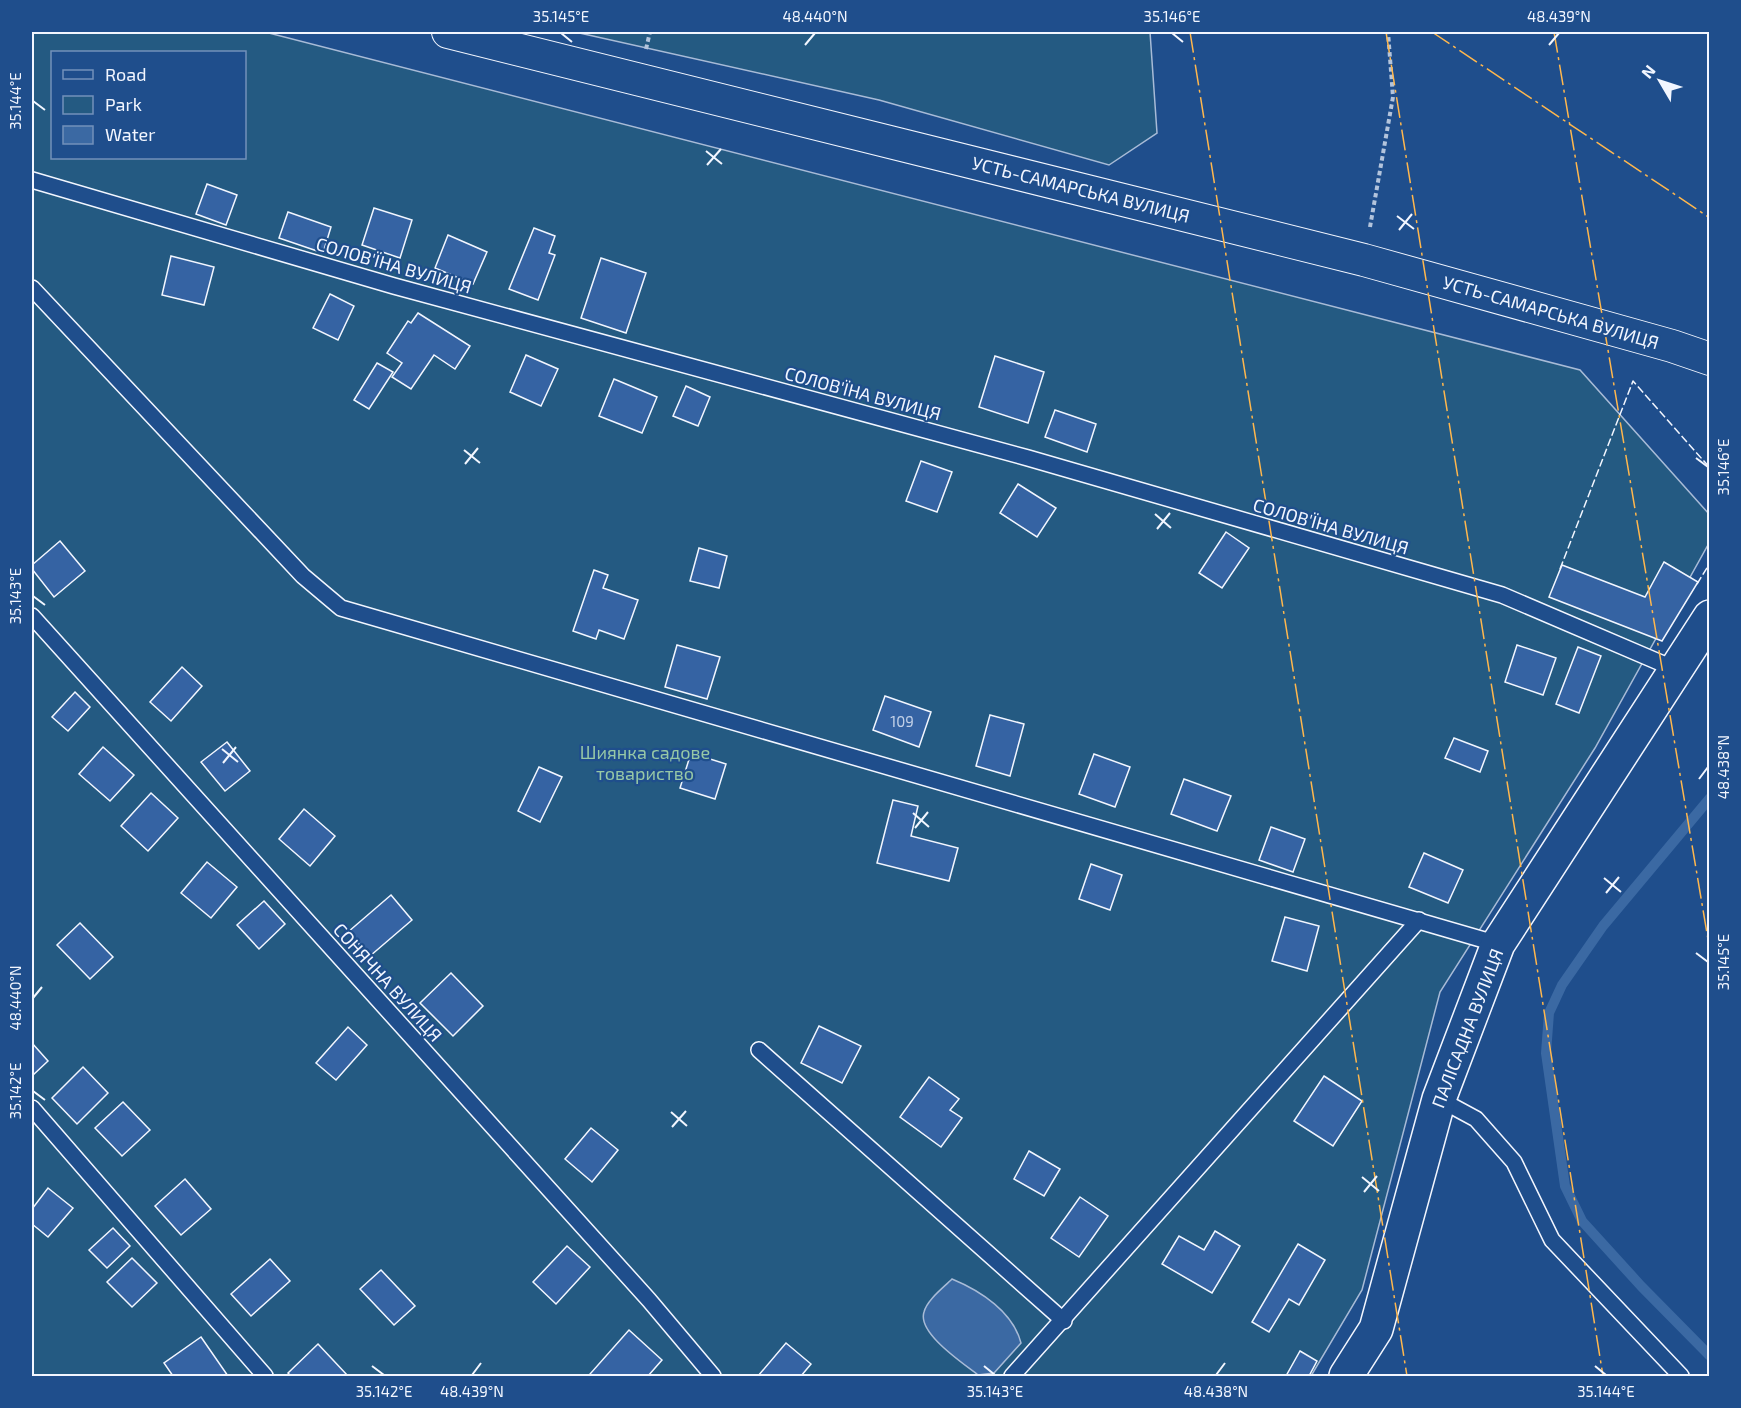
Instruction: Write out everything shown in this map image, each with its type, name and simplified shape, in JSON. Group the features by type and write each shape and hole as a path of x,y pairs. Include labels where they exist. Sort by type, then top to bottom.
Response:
{"street":[{"name":"УСТЬ-САМАРСЬКА ВУЛИЦЯ","path":"448,32 1364,260 1672,346 1710,359"},
{"name":"ПАЛІСАДНА ВУЛИЦЯ","path":"1346,1377 1376,1329 1439,1099 1498,944 1710,617"}],"lane":[{"name":"СОЛОВ'ЇНА ВУЛИЦЯ","path":"32,180 394,286 1028,458 1502,595 1676,669"},
{"path":"32,288 303,576 342,608 1498,944"},
{"name":"СОНЯЧНА ВУЛИЦЯ","path":"32,616 649,1300 713,1377"},
{"path":"1012,1377 1419,920"},
{"path":"759,1050 1064,1320"},
{"path":"1439,1099 1476,1119 1514,1162 1552,1240 1681,1377"},
{"path":"32,1108 265,1377"}],"path":[{"path":"1364,260 1393,98 1388,32"}],"green space":[{"name":"Шиянка садове товариство","path":"32,32 265,32 1580,370 1709,514 1709,543 1595,748 1440,992 1362,1290 1311,1376 32,1376"},
{"path":"575,32 1150,32 1157,133 1109,165 879,100"}],"water":[{"path":"952,1279 974,1290 994,1304 1003,1312 1017,1332 1021,1343 994,1373 978,1375 943,1347 927,1329 924,1312 928,1303"}],"building":[{"path":"207,184 237,195 226,225 196,214"},
{"path":"374,208 412,220 400,258 362,245"},
{"path":"288,212 331,227 323,253 279,238"},
{"path":"534,228 555,236 549,253 555,255 538,300 509,289"},
{"path":"448,235 487,252 473,284 435,268"},
{"path":"171,256 214,267 204,305 162,295"},
{"path":"601,258 646,273 626,333 581,318"},
{"path":"330,294 354,306 338,340 313,328"},
{"path":"418,313 470,346 455,369 434,355 411,389 392,377 402,363 387,353 408,321 411,323"},
{"path":"526,355 558,369 541,406 510,392"},
{"path":"995,356 1044,372 1028,423 979,407"},
{"path":"377,363 393,372 369,409 354,400"},
{"path":"614,379 657,397 642,433 599,416"},
{"path":"686,386 710,397 698,426 673,416"},
{"path":"1055,410 1096,424 1087,452 1045,437"},
{"path":"921,461 952,472 937,512 906,501"},
{"path":"1018,484 1056,508 1037,537 1000,513"},
{"path":"1226,532 1249,548 1222,588 1199,573"},
{"path":"60,541 85,571 54,597 32,569 32,565"},
{"path":"699,548 727,556 719,588 690,581"},
{"path":"1664,562 1698,582 1662,641 1549,597 1562,565 1645,597"},
{"path":"594,570 608,575 603,588 638,600 624,639 599,630 596,639 573,631"},
{"path":"677,645 720,657 707,699 665,687"},
{"path":"1517,645 1556,658 1543,695 1505,682"},
{"path":"1578,647 1601,656 1579,713 1556,704"},
{"path":"182,667 202,686 171,721 150,702"},
{"path":"75,692 90,707 68,731 52,717"},
{"path":"885,696 931,712 919,747 873,730"},
{"path":"990,715 1024,724 1010,776 976,766"},
{"path":"1454,738 1488,751 1480,772 1445,758"},
{"path":"227,742 250,771 225,791 201,762"},
{"path":"103,747 134,775 110,801 79,774"},
{"path":"691,753 726,764 715,799 680,788"},
{"path":"1094,754 1130,767 1115,807 1079,794"},
{"path":"539,767 562,777 540,822 518,811"},
{"path":"1184,779 1231,796 1217,831 1171,814"},
{"path":"151,793 178,818 148,851 121,826"},
{"path":"893,800 918,806 911,836 958,848 949,881 877,863"},
{"path":"304,809 335,836 310,866 279,839"},
{"path":"1271,827 1305,839 1293,872 1259,860"},
{"path":"1424,853 1463,870 1448,903 1409,887"},
{"path":"207,862 237,887 211,918 181,893"},
{"path":"1091,864 1122,875 1110,910 1079,899"},
{"path":"391,895 412,920 370,956 348,932"},
{"path":"264,901 285,924 259,949 237,925"},
{"path":"1285,917 1319,926 1307,971 1272,961"},
{"path":"80,923 113,957 90,979 57,945"},
{"path":"451,973 483,1006 453,1036 420,1003"},
{"path":"819,1026 861,1046 842,1083 801,1063"},
{"path":"348,1027 367,1045 336,1080 316,1063"},
{"path":"32,1043 48,1061 33,1075 32,1073"},
{"path":"83,1067 108,1093 77,1124 52,1098"},
{"path":"1324,1076 1362,1101 1333,1146 1294,1121"},
{"path":"929,1077 959,1099 950,1110 962,1118 941,1147 900,1117"},
{"path":"123,1102 150,1130 122,1156 95,1128"},
{"path":"591,1128 618,1150 592,1182 565,1159"},
{"path":"1029,1151 1060,1169 1044,1196 1014,1179"},
{"path":"185,1179 211,1209 181,1235 155,1206"},
{"path":"48,1188 73,1208 48,1237 32,1224 32,1209"},
{"path":"1080,1197 1108,1216 1079,1257 1051,1238"},
{"path":"113,1228 130,1246 107,1268 89,1250"},
{"path":"1215,1231 1240,1246 1212,1293 1162,1264 1179,1236 1204,1250"},
{"path":"1298,1244 1325,1260 1299,1305 1289,1299 1269,1332 1252,1322"},
{"path":"567,1246 590,1267 556,1304 533,1282"},
{"path":"132,1258 157,1283 132,1307 107,1282"},
{"path":"270,1259 290,1281 251,1316 231,1294"},
{"path":"381,1270 415,1306 394,1325 360,1289"},
{"path":"629,1330 662,1360 648,1376 593,1376 590,1374"},
{"path":"201,1337 228,1376 173,1376 164,1363"},
{"path":"786,1343 811,1364 801,1376 758,1376"},
{"path":"318,1344 348,1376 291,1376 288,1373"},
{"path":"1300,1351 1317,1361 1309,1376 1286,1376"}],"waterway":[{"path":"1710,798 1603,926 1562,985 1549,1013 1546,1053 1565,1186 1582,1221 1641,1286 1710,1356"}],"fence":[{"path":"1560,569 1633,381 1710,468"},
{"path":"1697,584 1710,563"}],"power":[{"path":"1190,32 1407,1376"},
{"path":"1386,32 1603,1376"},
{"path":"1432,32 1710,218"},
{"path":"1554,32 1710,951"}]}
